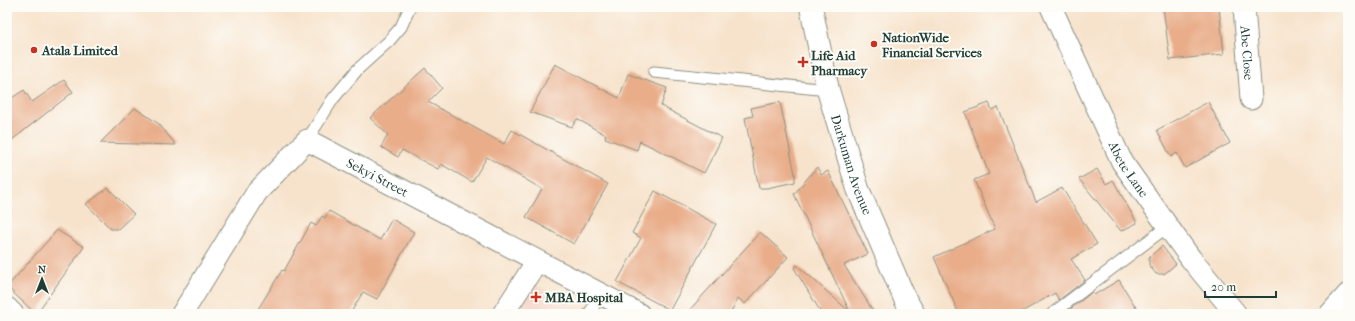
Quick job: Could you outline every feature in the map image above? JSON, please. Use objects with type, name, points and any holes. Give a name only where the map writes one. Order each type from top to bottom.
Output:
[{"type":"street","name":"Darkuman Avenue","points":[[811,7],[828,90],[858,189],[905,299],[914,314]]},
{"type":"street","name":"Abete Lane","points":[[1051,7],[1122,162],[1191,259],[1236,314]]},
{"type":"street","name":"Abe Close","points":[[1244,7],[1251,99]]},
{"type":"street","name":"Sekyi Street","points":[[307,140],[639,314]]},
{"type":"street","points":[[182,314],[257,192],[307,140]]},
{"type":"street","points":[[502,314],[537,261]]},
{"type":"street","points":[[1330,314],[1348,294]]},
{"type":"street","points":[[7,308],[13,314]]},
{"type":"lane","points":[[307,140],[333,99],[358,69],[402,27],[410,7]]},
{"type":"lane","points":[[654,72],[828,90]]},
{"type":"lane","points":[[1052,314],[1168,226]]},
{"type":"lane","points":[[589,314],[601,294]]},
{"type":"shaded area","name":"MBA Hospital","points":[[526,279],[587,314],[506,314]]},
{"type":"building","points":[[1163,7],[1219,7],[1224,54],[1170,60]]},
{"type":"building","points":[[555,64],[619,98],[628,74],[667,88],[661,106],[722,138],[704,173],[640,141],[637,150],[605,138],[606,135],[577,119],[572,127],[530,112]]},
{"type":"building","points":[[425,68],[442,88],[428,102],[504,144],[512,130],[608,184],[574,244],[526,217],[542,189],[487,157],[472,182],[441,164],[438,169],[402,150],[398,157],[381,147],[388,135],[370,118]]},
{"type":"building","points":[[64,80],[73,92],[7,144],[7,101],[24,90],[32,102]]},
{"type":"building","points":[[780,102],[795,174],[795,182],[767,188],[759,188],[745,118],[753,116],[751,108]]},
{"type":"building","points":[[1208,102],[1230,143],[1185,168],[1177,153],[1171,157],[1157,130]]},
{"type":"building","points":[[989,103],[992,110],[998,107],[1036,202],[1062,188],[1097,244],[1071,259],[1085,280],[1059,300],[1055,293],[1018,314],[959,314],[934,257],[995,229],[974,180],[989,174],[965,112]]},
{"type":"building","points":[[135,108],[159,124],[176,145],[100,143]]},
{"type":"building","points":[[817,167],[821,175],[828,171],[868,254],[844,265],[875,314],[822,314],[794,268],[797,265],[850,312],[794,194]]},
{"type":"building","points":[[1097,169],[1106,184],[1113,180],[1137,223],[1121,231],[1079,179]]},
{"type":"building","points":[[108,188],[134,214],[118,229],[111,229],[86,204]]},
{"type":"building","points":[[655,191],[716,224],[670,310],[617,282],[641,238],[632,233]]},
{"type":"building","points":[[329,211],[380,240],[392,219],[414,232],[377,299],[363,292],[350,314],[255,314],[282,270],[284,271],[311,223],[316,226],[322,216],[325,218]]},
{"type":"building","points":[[57,230],[84,247],[36,314],[7,287]]},
{"type":"building","points":[[760,232],[788,257],[745,304],[738,298],[730,314],[686,314]]},
{"type":"building","points":[[1162,246],[1176,264],[1164,274],[1156,274],[1149,265],[1149,257]]},
{"type":"building","points":[[1119,280],[1140,314],[1064,314],[1092,292],[1094,295]]},
{"type":"place","name":"NationWide Financial Services","points":[[874,44]]},
{"type":"place","name":"Atala Limited","points":[[34,50]]},
{"type":"place","name":"Life Aid Pharmacy","points":[[803,62]]},
{"type":"place","name":"MBA Hospital","points":[[536,297]]}]
